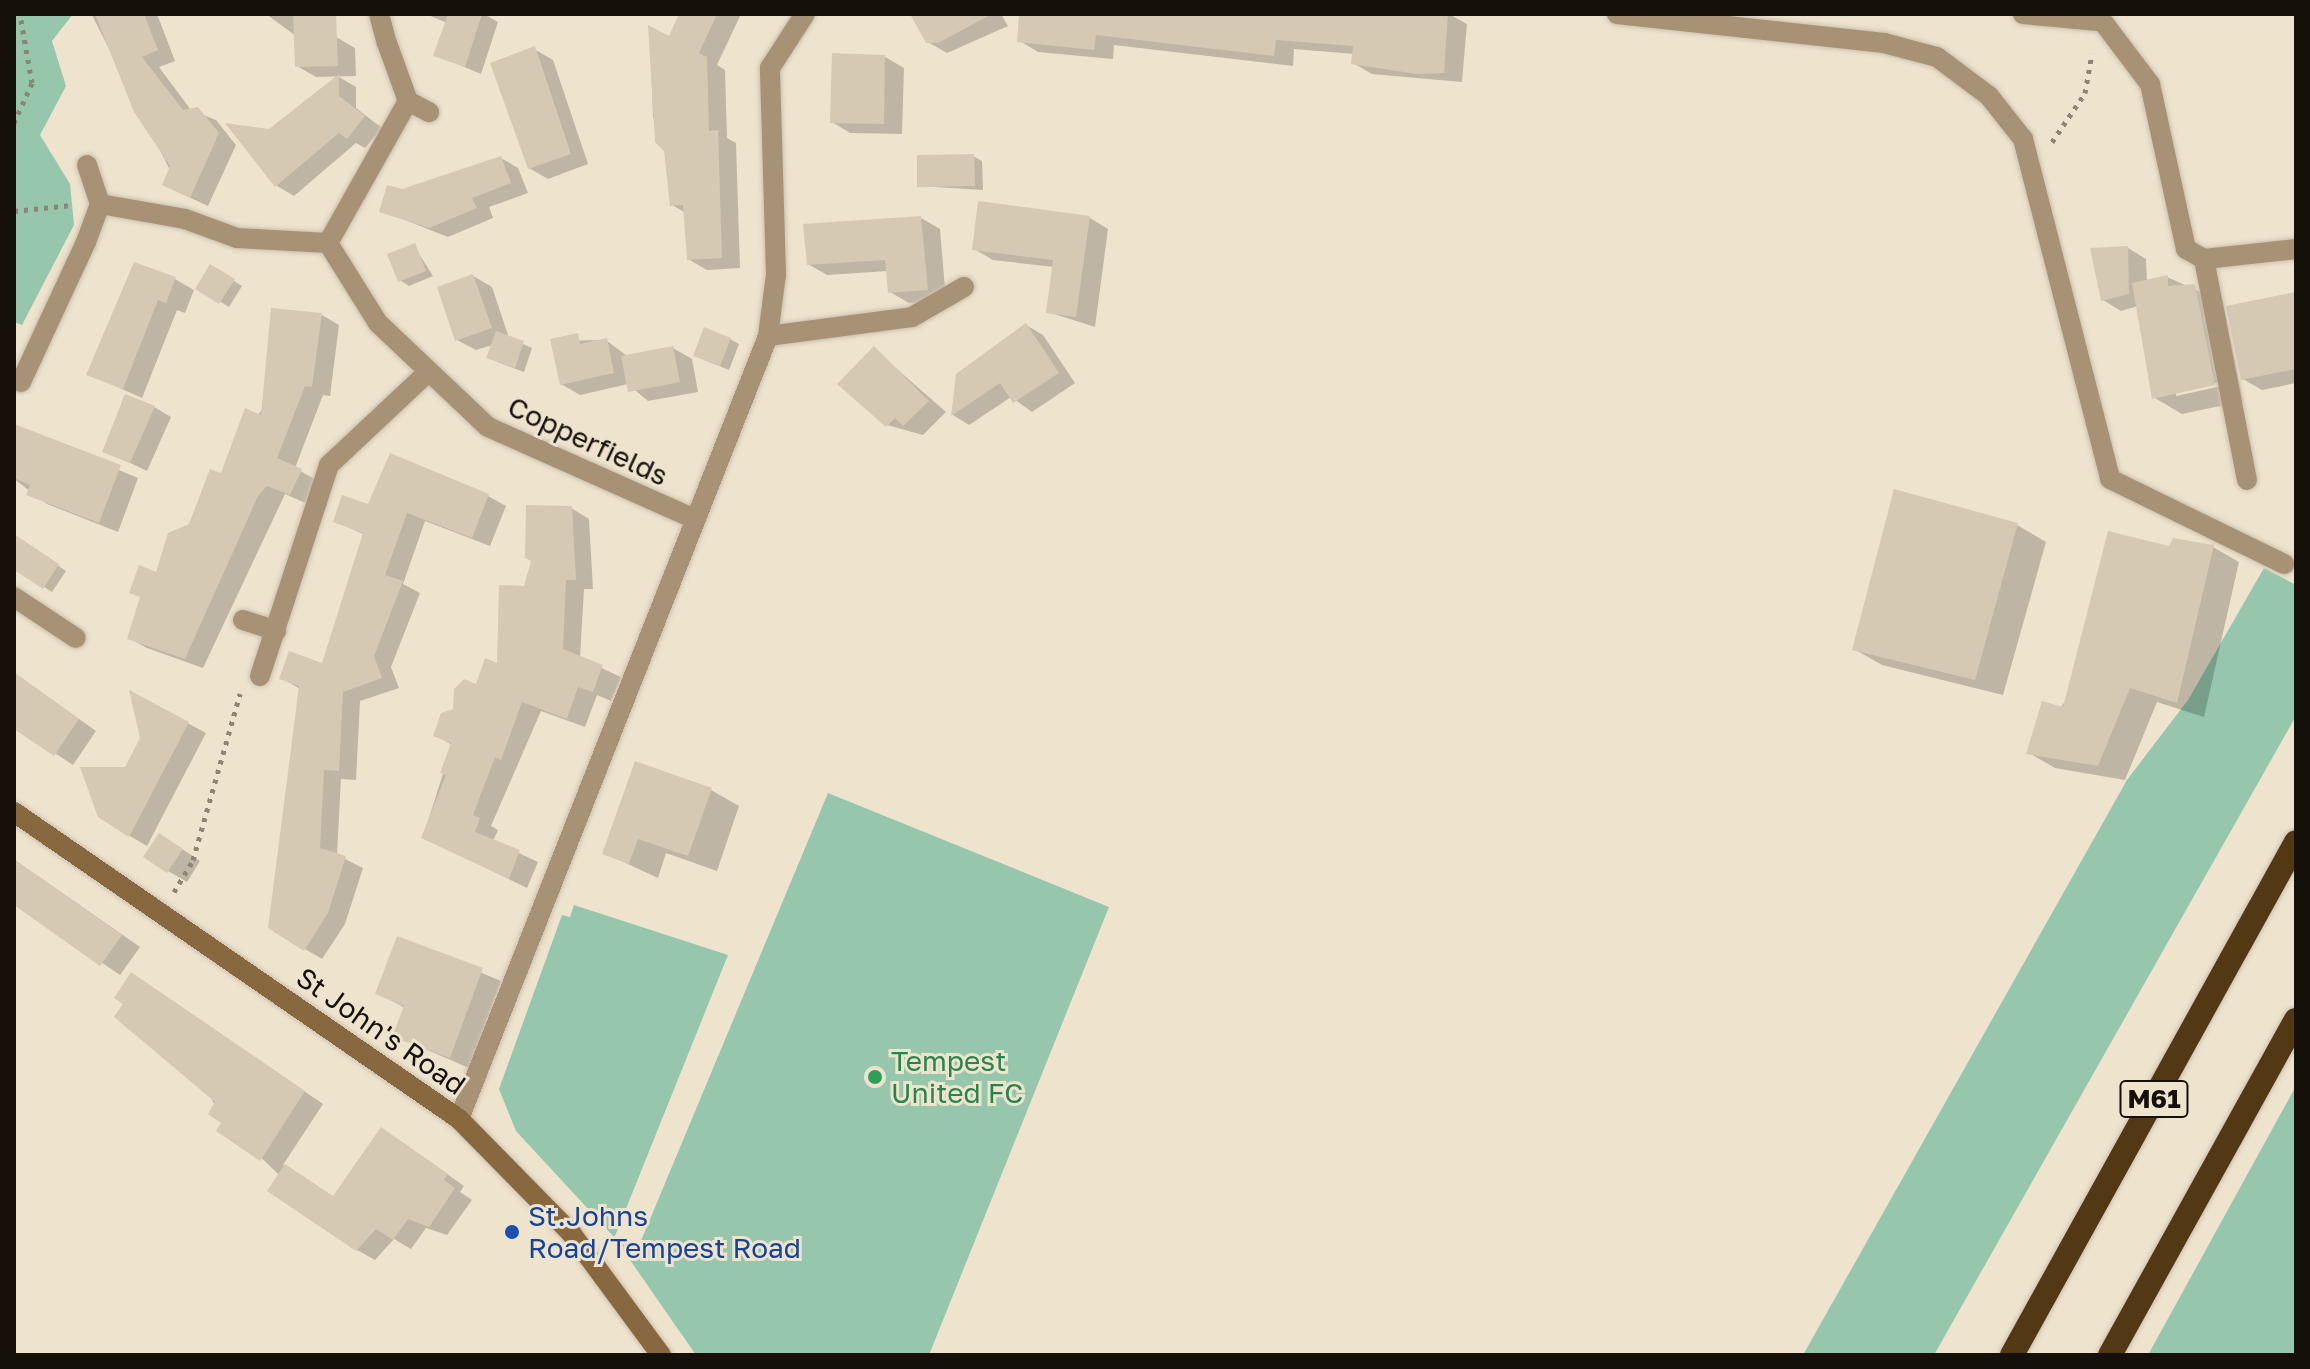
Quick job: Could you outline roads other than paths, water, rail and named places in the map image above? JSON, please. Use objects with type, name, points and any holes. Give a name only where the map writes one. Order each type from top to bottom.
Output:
[{"type":"highway","name":"M61","points":[[2012,1355],[2296,842]]},
{"type":"highway","points":[[2110,1355],[2296,1020]]},
{"type":"street","points":[[379,14],[408,101],[429,112]]},
{"type":"street","points":[[459,1119],[768,336],[776,274],[770,68],[805,14]]},
{"type":"street","points":[[1617,14],[1884,43],[1937,57],[1989,96],[2023,139],[2110,479],[2284,564]]},
{"type":"street","points":[[2023,14],[2098,18],[2150,84],[2186,249],[2204,259],[2296,249]]},
{"type":"street","points":[[100,204],[185,219],[237,238],[328,243],[408,101]]},
{"type":"street","points":[[21,382],[86,242],[100,204],[87,165]]},
{"type":"street","name":"Copperfields","points":[[328,243],[378,323],[427,373],[520,446],[695,519]]},
{"type":"street","points":[[2204,259],[2247,480]]},
{"type":"street","points":[[768,336],[912,317],[964,287]]},
{"type":"street","points":[[260,676],[276,631],[313,495],[329,465],[427,373]]},
{"type":"street","points":[[14,597],[76,638]]},
{"type":"street","points":[[243,620],[276,631]]},
{"type":"street","name":"St John's Road","points":[[14,812],[459,1119],[571,1233],[661,1355]]},
{"type":"place","name":"Tempest United FC","points":[[875,1077]]},
{"type":"place","name":"St.Johns Road/Tempest Road","points":[[512,1232]]}]
